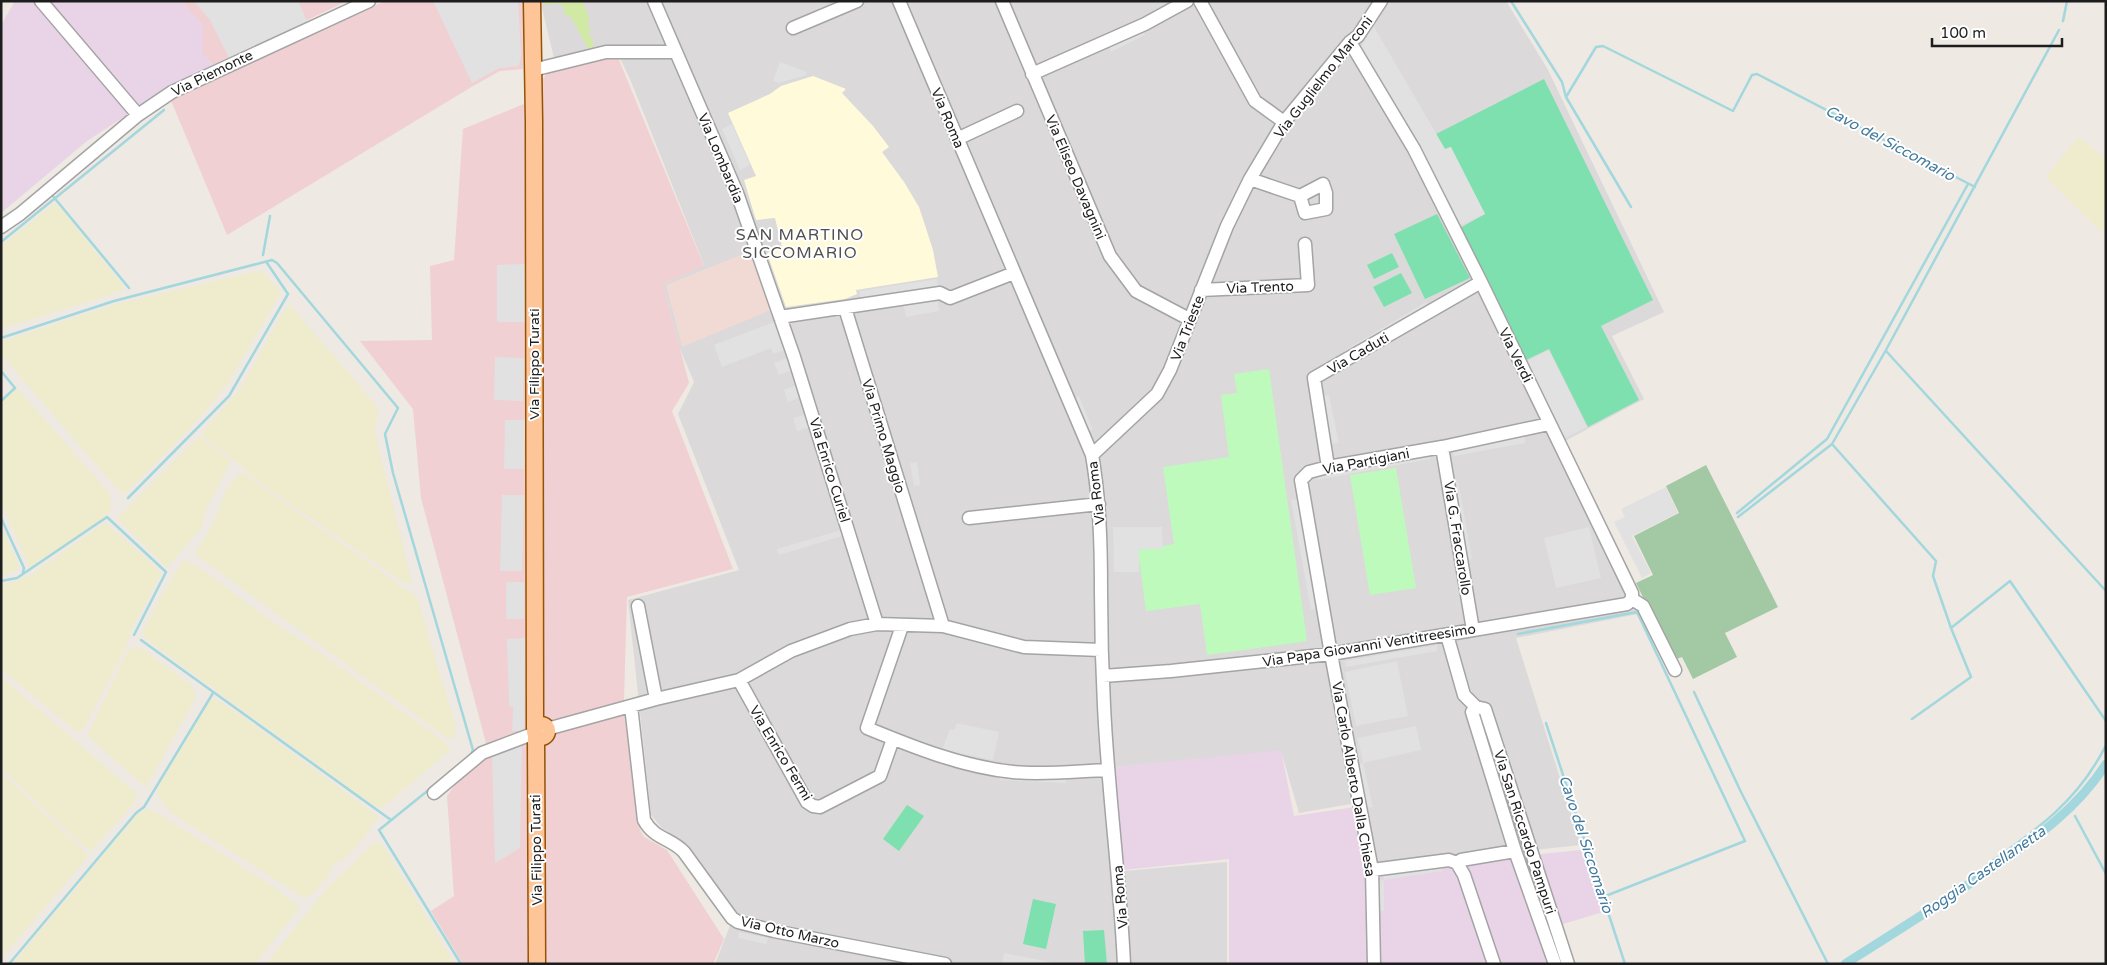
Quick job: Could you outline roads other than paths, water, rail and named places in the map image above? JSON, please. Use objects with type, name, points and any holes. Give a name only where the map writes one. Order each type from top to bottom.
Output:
[{"type":"main road","name":"Via Filippo Turati","points":[[532,1],[540,732],[546,964]]},
{"type":"main road","name":"Via Filippo Turati","points":[[537,964],[540,732],[542,68],[539,1]]},
{"type":"street","points":[[41,1],[138,115]]},
{"type":"street","name":"Via Piemonte","points":[[1,226],[20,214],[138,115],[172,92],[368,1]]},
{"type":"street","name":"Via Lombardia","points":[[654,1],[737,194],[780,317]]},
{"type":"street","points":[[793,28],[857,1]]},
{"type":"street","name":"Via Roma","points":[[899,1],[1092,455],[1099,504],[1102,650],[1108,770],[1124,964]]},
{"type":"street","name":"Via Eliseo Davagnini","points":[[1002,1],[1110,256],[1136,291],[1190,319]]},
{"type":"street","points":[[1032,74],[1145,24],[1187,1]]},
{"type":"street","points":[[1200,1],[1255,101],[1284,122]]},
{"type":"street","name":"Via Guglielmo Marconi","points":[[1250,178],[1284,122],[1350,42],[1358,36],[1382,1]]},
{"type":"street","name":"Via Verdi","points":[[1350,42],[1414,149],[1481,282],[1632,593],[1632,599],[1643,606],[1674,670]]},
{"type":"street","points":[[542,68],[606,52],[676,52]]},
{"type":"street","points":[[958,139],[1017,112]]},
{"type":"street","points":[[1250,178],[1300,196]]},
{"type":"street","name":"Via Trieste","points":[[1092,455],[1157,394],[1170,370],[1227,226],[1250,178]]},
{"type":"street","name":"Via Trento","points":[[1201,290],[1308,285],[1305,244]]},
{"type":"street","points":[[780,317],[940,293],[950,298],[1014,274]]},
{"type":"street","name":"Via Caduti","points":[[1328,467],[1314,378],[1481,282]]},
{"type":"street","name":"Via Primo Maggio","points":[[845,308],[943,626]]},
{"type":"street","name":"Via Enrico Curiel","points":[[780,317],[818,430],[877,624]]},
{"type":"street","name":"Via Partigiani","points":[[1331,654],[1301,480],[1309,472],[1328,467],[1442,447],[1549,424]]},
{"type":"street","name":"Via G. Fraccarollo","points":[[1442,447],[1473,630]]},
{"type":"street","points":[[969,518],[1099,504]]},
{"type":"street","name":"Via Papa Giovanni Ventitreesimo","points":[[1103,676],[1171,672],[1331,654],[1447,636],[1627,604],[1632,599]]},
{"type":"street","points":[[638,606],[656,699]]},
{"type":"street","points":[[434,793],[482,753],[540,732],[631,706],[738,680],[791,651],[850,629],[877,624],[943,626],[1024,647],[1102,650]]},
{"type":"street","points":[[902,626],[867,728],[969,764],[1013,772],[1108,770]]},
{"type":"street","name":"Via San Riccardo Pampuri","points":[[1447,636],[1464,695],[1476,707],[1485,709],[1568,964]]},
{"type":"street","name":"Via Carlo Alberto Dalla Chiesa","points":[[1331,654],[1372,870],[1374,964]]},
{"type":"street","name":"Via Enrico Fermi","points":[[738,680],[807,802],[813,806],[820,806],[880,776],[894,739]]},
{"type":"street","name":"Via Otto Marzo","points":[[631,706],[644,820],[655,834],[679,846],[732,918],[738,922],[774,931],[945,964]]},
{"type":"street","name":"Via San Riccardo Pampuri","points":[[1476,707],[1472,712],[1514,848],[1554,964]]},
{"type":"street","points":[[1514,848],[1528,838]]},
{"type":"street","name":"Via San Riccardo Pampuri","points":[[1372,870],[1448,860],[1457,863],[1461,860],[1514,848]]},
{"type":"street","points":[[1521,864],[1534,859]]},
{"type":"street","points":[[1457,863],[1464,875],[1494,964]]},
{"type":"waterway","name":"Cavo del Siccomario","points":[[1511,1],[1562,82],[1566,97],[1631,207]]},
{"type":"waterway","name":"Cavo del Siccomario","points":[[2063,21],[2067,1]]},
{"type":"waterway","name":"Cavo del Siccomario","points":[[1738,517],[1832,444],[1886,350],[2059,30]]},
{"type":"waterway","name":"Cavo del Siccomario","points":[[1566,97],[1596,47],[1603,46],[1733,111],[1752,75],[1757,74],[1975,187]]},
{"type":"waterway","points":[[1,242],[164,110]]},
{"type":"waterway","name":"Cavo del Siccomario","points":[[1737,513],[1827,439],[1968,184]]},
{"type":"waterway","points":[[52,195],[129,288]]},
{"type":"waterway","points":[[263,255],[270,216]]},
{"type":"waterway","points":[[1,338],[114,301],[272,260],[277,263],[398,408],[385,434],[393,473],[473,750],[470,756]]},
{"type":"waterway","points":[[128,498],[229,396],[288,294],[267,263]]},
{"type":"waterway","name":"Cavo del Siccomario","points":[[1886,351],[2106,591]]},
{"type":"waterway","points":[[1,371],[15,388],[1,401]]},
{"type":"waterway","name":"Cavo del Siccomario","points":[[1832,444],[1936,561],[1933,576],[1951,628],[2010,581],[2106,721]]},
{"type":"waterway","points":[[1,581],[17,578],[107,517],[166,572],[134,635]]},
{"type":"waterway","points":[[1,518],[24,568],[23,573]]},
{"type":"waterway","points":[[1518,634],[1637,612],[1745,841],[1603,897]]},
{"type":"waterway","name":"Cavo del Siccomario","points":[[1912,719],[1971,677],[1951,628]]},
{"type":"waterway","points":[[141,640],[391,820]]},
{"type":"waterway","points":[[1694,692],[1741,792],[1828,964]]},
{"type":"waterway","points":[[9,964],[136,813],[144,807],[213,693]]},
{"type":"waterway","name":"Cavo del Siccomario","points":[[1546,723],[1625,964]]},
{"type":"waterway","name":"Cavo del Siccomario","points":[[1988,864],[2040,826],[2070,798],[2095,765],[2106,745]]},
{"type":"waterway","name":"Roggia Castellanetta","points":[[1845,964],[1958,892],[2041,833],[2070,808],[2095,780],[2106,764]]},
{"type":"waterway","name":"Cavo del Siccomario","points":[[431,788],[379,830],[461,964]]},
{"type":"waterway","name":"Cavo del Siccomario","points":[[2075,816],[2106,874]]},
{"type":"district","name":"SAN MARTINO SICCOMARIO","points":[[800,243]]}]
